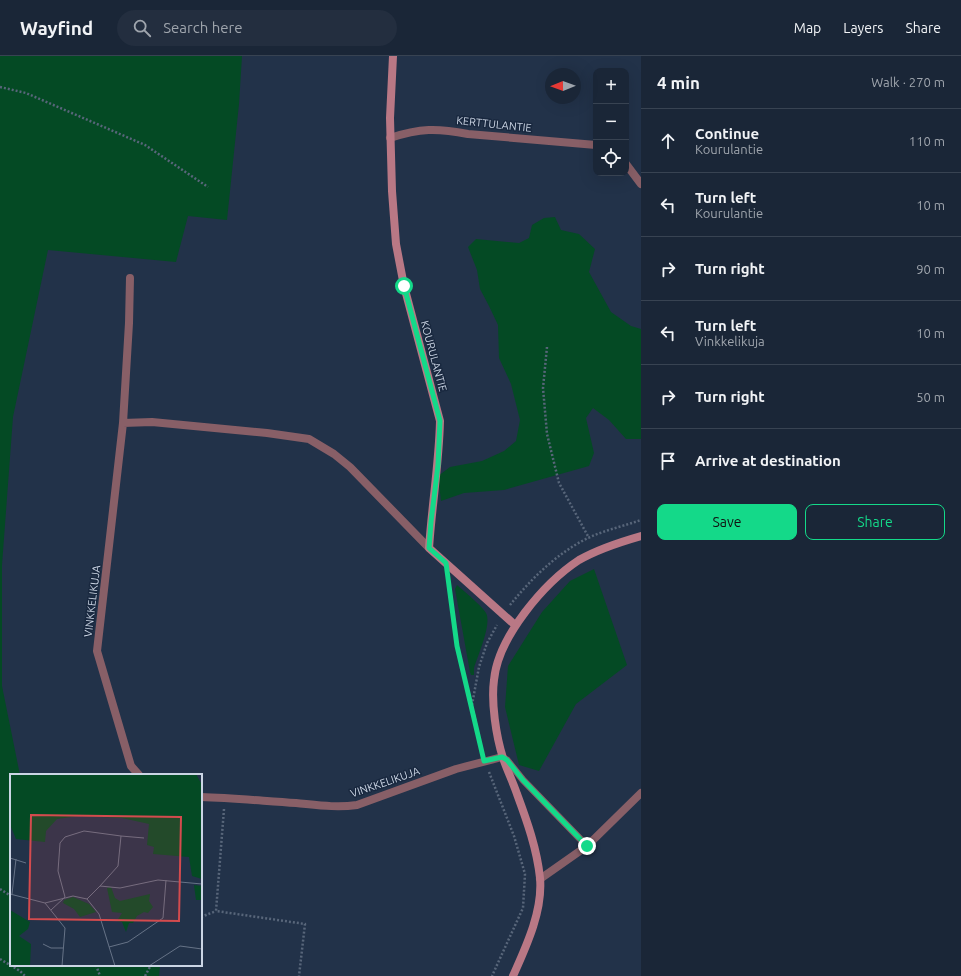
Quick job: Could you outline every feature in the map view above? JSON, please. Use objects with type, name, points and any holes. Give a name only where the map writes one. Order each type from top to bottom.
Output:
[{"type":"street","name":"KOURULANTIE","points":[[393,56],[390,138],[396,244],[404,286],[440,421],[439,450],[429,548]]},
{"type":"street","name":"KERTTULANTIE","points":[[390,138],[409,131],[448,130],[468,134],[593,145]]},
{"type":"street","points":[[629,168],[641,184]]},
{"type":"street","name":"VINKKELIKUJA","points":[[130,278],[123,423],[97,651],[132,766],[138,774]]},
{"type":"street","points":[[123,423],[152,422],[267,433],[309,439],[334,454],[350,467],[429,548],[515,625]]},
{"type":"street","points":[[513,976],[529,940],[538,906],[540,879],[534,841],[502,757],[493,711],[494,679],[500,656],[515,625],[536,598],[555,579],[580,560],[607,547],[641,536]]},
{"type":"street","name":"VINKKELIKUJA","points":[[202,797],[321,807],[357,805],[456,769],[502,757]]},
{"type":"street","points":[[540,879],[587,846],[641,792]]},
{"type":"lane","points":[[502,757],[507,760],[523,780],[587,846]]},
{"type":"path","points":[[0,87],[26,93],[145,145],[208,187]]},
{"type":"path","points":[[547,347],[543,388],[547,434],[559,484],[589,538]]},
{"type":"path","points":[[472,705],[479,667],[487,642],[503,615],[523,588],[544,568],[563,553],[589,538],[641,520]]},
{"type":"path","points":[[446,563],[457,646],[484,761],[514,836],[525,874],[523,908],[492,976]]},
{"type":"path","points":[[216,911],[224,798]]},
{"type":"path","points":[[0,889],[10,895]]},
{"type":"path","points":[[202,917],[216,911],[306,924],[299,976]]},
{"type":"path","points":[[0,959],[10,965]]},
{"type":"path","points":[[12,966],[25,976]]},
{"type":"path","points":[[96,966],[100,976]]},
{"type":"path","points":[[145,976],[150,966]]},
{"type":"green space","points":[[0,56],[242,56],[239,104],[227,220],[188,216],[176,262],[48,250],[13,417],[2,565],[2,686],[20,774],[10,774],[10,966],[160,966],[159,976],[0,976]]},
{"type":"green space","points":[[555,217],[561,230],[579,234],[595,249],[589,272],[611,312],[631,326],[641,329],[641,439],[626,439],[609,420],[593,408],[586,418],[594,453],[589,466],[504,490],[464,493],[441,501],[438,476],[450,467],[482,461],[504,451],[516,441],[520,420],[511,384],[499,358],[498,325],[480,289],[477,270],[468,247],[476,239],[519,243],[529,238],[532,225],[544,218]]},
{"type":"green space","points":[[594,569],[627,665],[576,704],[539,771],[519,765],[505,707],[508,666],[542,612],[570,581]]},
{"type":"green space","points":[[457,585],[481,607],[486,613],[487,618],[486,632],[474,668],[474,675],[471,675],[470,672],[455,589]]},
{"type":"route","points":[[404,286],[440,421],[440,442],[429,548],[446,563],[457,646],[484,761],[502,757],[507,760],[523,780],[587,846]]}]
